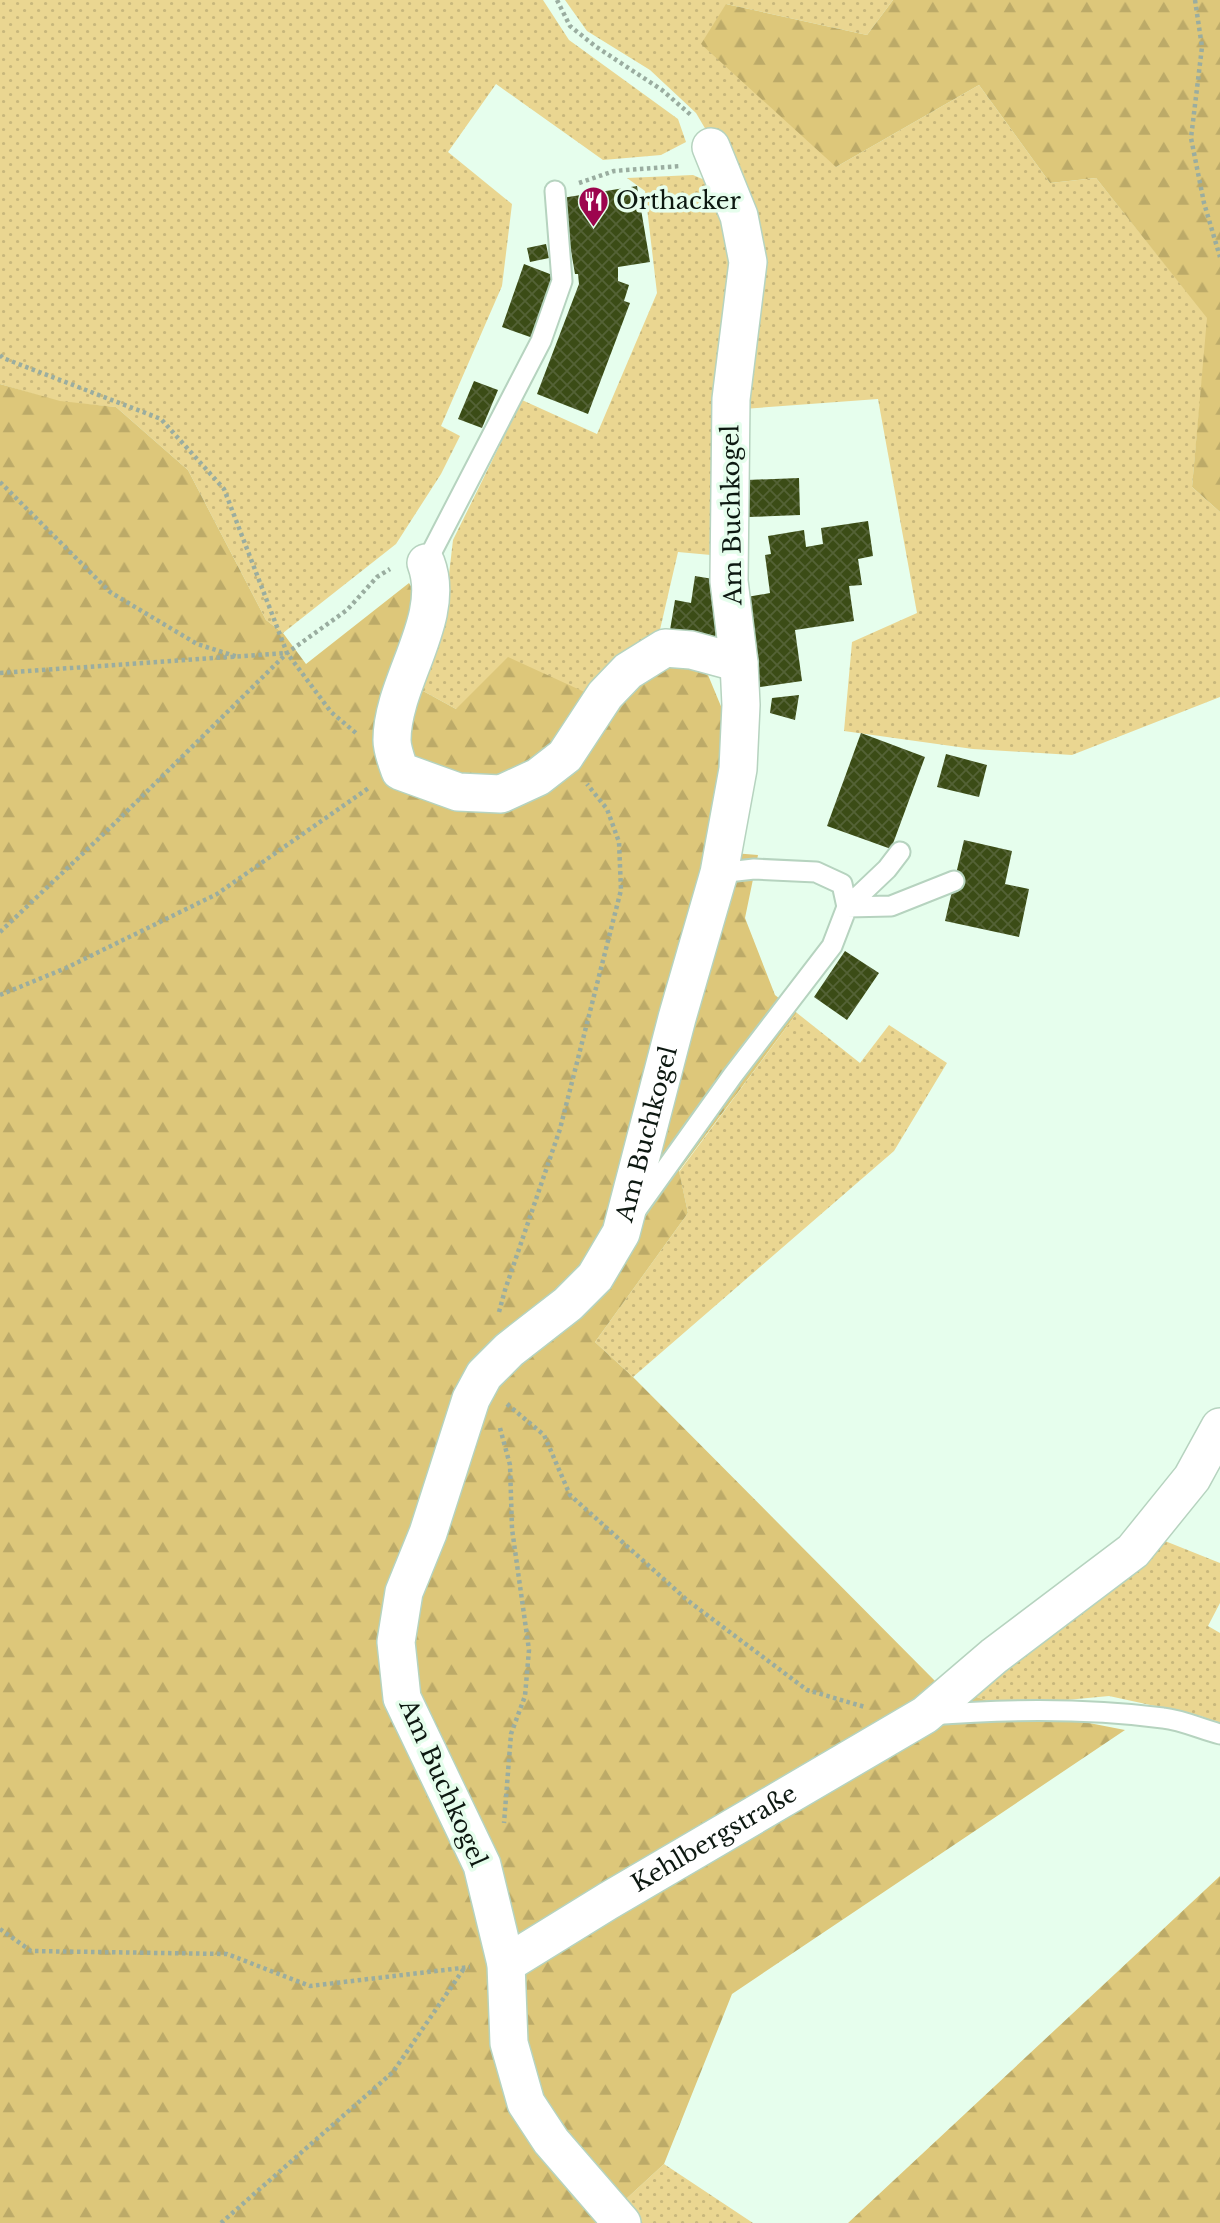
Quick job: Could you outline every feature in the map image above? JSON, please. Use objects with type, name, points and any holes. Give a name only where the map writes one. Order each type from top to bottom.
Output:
[{"type":"street","name":"Am Buchkogel","points":[[622,2223],[551,2141],[526,2103],[509,2043],[506,1964],[482,1865],[402,1698],[396,1642],[404,1592],[428,1533],[467,1410],[509,1350],[568,1304],[594,1277],[621,1233],[677,1018],[719,873],[738,769],[741,705],[739,663],[729,581],[731,399],[748,262],[739,216],[714,155]]},
{"type":"street","points":[[426,563],[431,577],[428,616],[396,704],[391,743],[400,771],[458,792],[501,794],[538,777],[565,755],[605,695],[628,671],[665,648],[691,650],[739,663]]},
{"type":"street","name":"Kehlbergstraße","points":[[506,1964],[925,1715],[994,1656],[1133,1551],[1192,1478],[1220,1427]]},
{"type":"lane","points":[[426,563],[545,329],[562,281],[555,191]]},
{"type":"lane","points":[[621,1233],[733,1075],[832,947],[847,907],[887,869],[900,852]]},
{"type":"lane","points":[[719,873],[754,869],[816,872],[842,884],[847,907]]},
{"type":"lane","points":[[847,907],[891,905],[954,881]]},
{"type":"lane","name":"Kehlbergstraße","points":[[925,1715],[981,1711],[1079,1711],[1165,1718],[1220,1734]]},
{"type":"path","points":[[555,191],[614,171],[714,155],[692,116],[662,90],[595,46],[570,26],[557,0]]},
{"type":"path","points":[[1195,0],[1202,47],[1191,138],[1204,203],[1220,257]]},
{"type":"path","points":[[0,995],[66,968],[217,894],[359,793],[400,771],[331,712],[287,653],[224,489],[161,419],[1,357]]},
{"type":"path","points":[[0,482],[110,592],[197,644],[239,657]]},
{"type":"path","points":[[0,932],[287,653],[346,610],[377,577],[410,557],[426,563]]},
{"type":"path","points":[[0,673],[287,653]]},
{"type":"path","points":[[499,1314],[560,1129],[621,890],[619,842],[607,809],[565,755]]},
{"type":"path","points":[[486,1382],[544,1435],[570,1495],[687,1600],[807,1690],[868,1708]]},
{"type":"path","points":[[486,1382],[510,1465],[512,1529],[529,1650],[524,1696],[511,1734],[504,1833]]},
{"type":"path","points":[[0,1929],[31,1951],[227,1954],[310,1986],[506,1964]]},
{"type":"path","points":[[221,2223],[393,2072],[465,1967]]},
{"type":"shaded area","points":[[0,0],[543,0],[569,40],[678,119],[686,142],[661,155],[603,160],[496,84],[448,152],[512,204],[502,286],[441,426],[460,436],[441,474],[396,544],[283,633],[266,620],[188,470],[116,407],[60,402],[0,384]]},
{"type":"shaded area","points":[[565,0],[893,0],[867,35],[726,4],[836,167],[979,85],[1050,183],[1096,178],[1208,318],[1192,487],[1220,512],[1220,697],[1072,755],[973,749],[844,731],[852,642],[917,613],[878,399],[743,409],[743,193],[696,113],[650,70],[587,31]]},
{"type":"shaded area","points":[[693,175],[707,181],[725,207],[733,263],[716,411],[711,555],[678,552],[659,634],[590,695],[456,709],[414,686],[446,600],[453,540],[522,400],[597,434],[657,293],[645,191],[627,178]]},
{"type":"shaded area","points":[[797,1013],[860,1063],[889,1025],[947,1063],[894,1151],[633,1377],[595,1342],[688,1213],[679,1172]]},
{"type":"shaded area","points":[[1155,1537],[1220,1563],[1220,1603],[1208,1626],[1220,1633],[1220,1724],[1201,1716],[1109,1696],[1002,1706],[971,1695]]},
{"type":"shaded area","points":[[664,2164],[753,2223],[600,2223]]},
{"type":"green space","points":[[893,0],[1220,0],[1220,512],[1192,487],[1207,318],[1096,178],[1050,183],[979,85],[836,167],[701,44],[726,4],[867,35]]},
{"type":"green space","points":[[0,384],[60,401],[116,407],[188,470],[266,620],[283,633],[306,664],[409,583],[421,603],[414,686],[456,709],[508,657],[591,695],[672,661],[708,675],[725,716],[733,853],[758,855],[745,918],[775,995],[797,1013],[679,1171],[688,1213],[595,1342],[943,1689],[1002,1706],[1125,1730],[732,1994],[664,2164],[600,2223],[0,2223]]},
{"type":"green space","points":[[1220,1876],[1220,2223],[848,2223]]},
{"type":"building","points":[[637,186],[650,262],[618,267],[618,281],[629,285],[624,301],[630,303],[588,414],[537,394],[579,284],[562,198]]},
{"type":"building","points":[[546,244],[549,258],[530,262],[527,248]]},
{"type":"building","points":[[524,264],[555,276],[533,338],[502,327]]},
{"type":"building","points":[[474,381],[498,390],[482,428],[458,419]]},
{"type":"building","points":[[799,478],[800,515],[748,517],[747,480]]},
{"type":"building","points":[[868,521],[873,556],[858,559],[862,585],[849,586],[854,621],[795,630],[802,681],[760,687],[747,597],[770,593],[765,555],[771,554],[768,536],[804,530],[806,547],[823,544],[821,528]]},
{"type":"building","points":[[695,576],[725,581],[714,644],[669,636],[675,600],[691,603]]},
{"type":"building","points":[[799,695],[795,720],[770,713],[772,698]]},
{"type":"building","points":[[861,733],[925,757],[891,849],[827,826]]},
{"type":"building","points":[[946,754],[987,765],[979,797],[937,787]]},
{"type":"building","points":[[964,840],[1012,851],[1005,884],[1029,889],[1019,937],[945,921]]},
{"type":"building","points":[[845,951],[879,973],[847,1020],[814,997]]},
{"type":"place","name":"Orthacker","points":[[593,228]]}]
